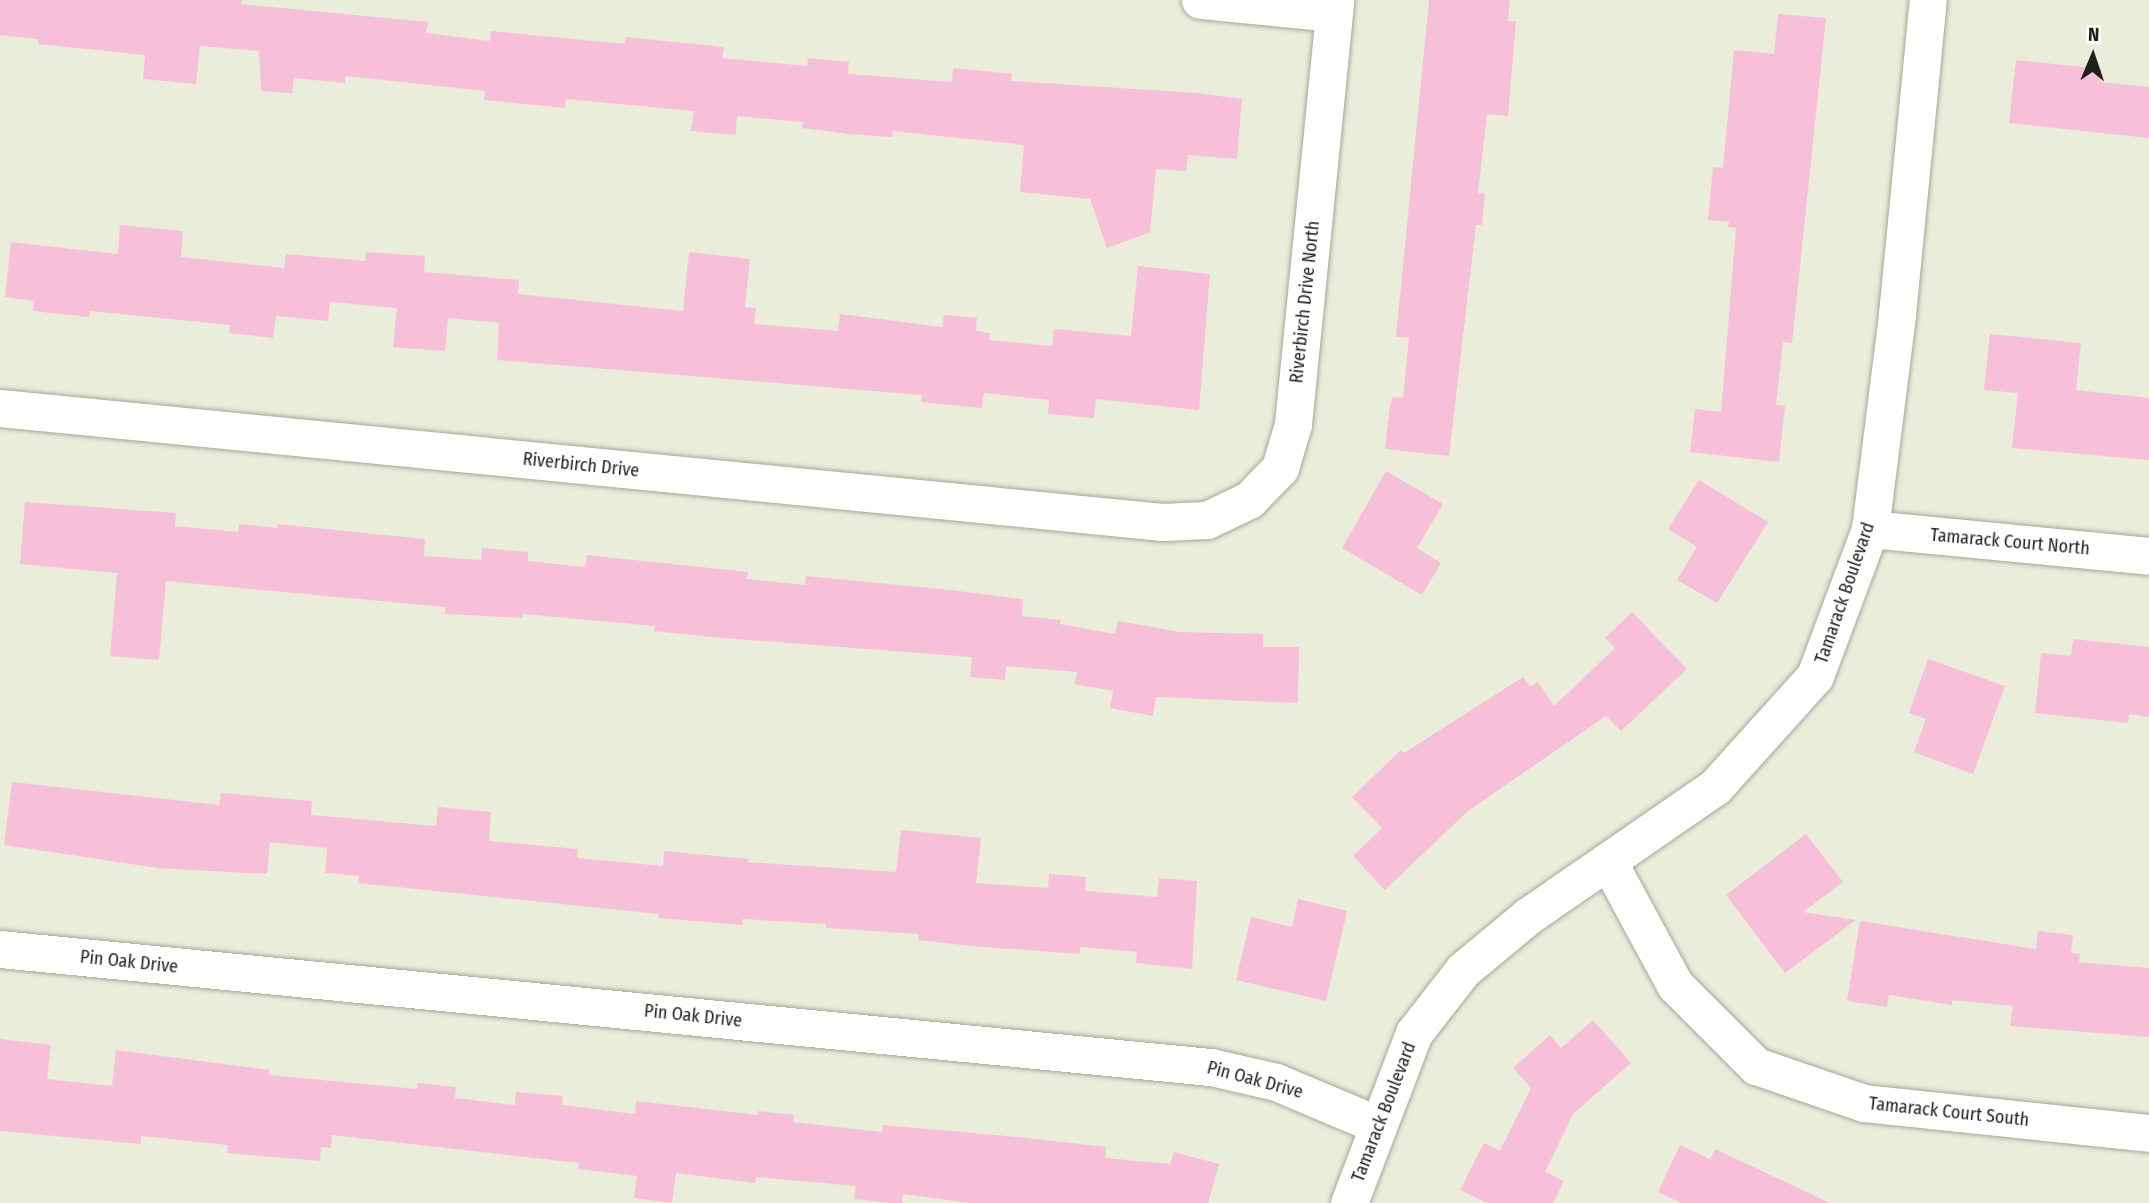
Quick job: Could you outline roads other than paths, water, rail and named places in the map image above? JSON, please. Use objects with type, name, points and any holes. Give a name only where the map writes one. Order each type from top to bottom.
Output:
[{"type":"street","points":[[1200,0],[1334,6]]},
{"type":"street","name":"Tamarack Boulevard","points":[[1349,1203],[1376,1124],[1414,1033],[1463,970],[1528,916],[1609,863],[1715,787],[1768,733],[1815,676],[1870,529],[1898,314],[1928,0]]},
{"type":"street","name":"Riverbirch Drive North","points":[[1163,522],[1207,520],[1249,500],[1280,468],[1293,425],[1334,6]]},
{"type":"street","name":"Riverbirch Drive","points":[[0,408],[1163,522]]},
{"type":"street","name":"Tamarack Court North","points":[[1870,529],[2149,555]]},
{"type":"street","name":"Tamarack Court South","points":[[1609,863],[1675,985],[1756,1066],[1864,1103],[2149,1133]]},
{"type":"street","name":"Pin Oak Drive","points":[[0,949],[1211,1067],[1276,1082],[1376,1124]]}]
